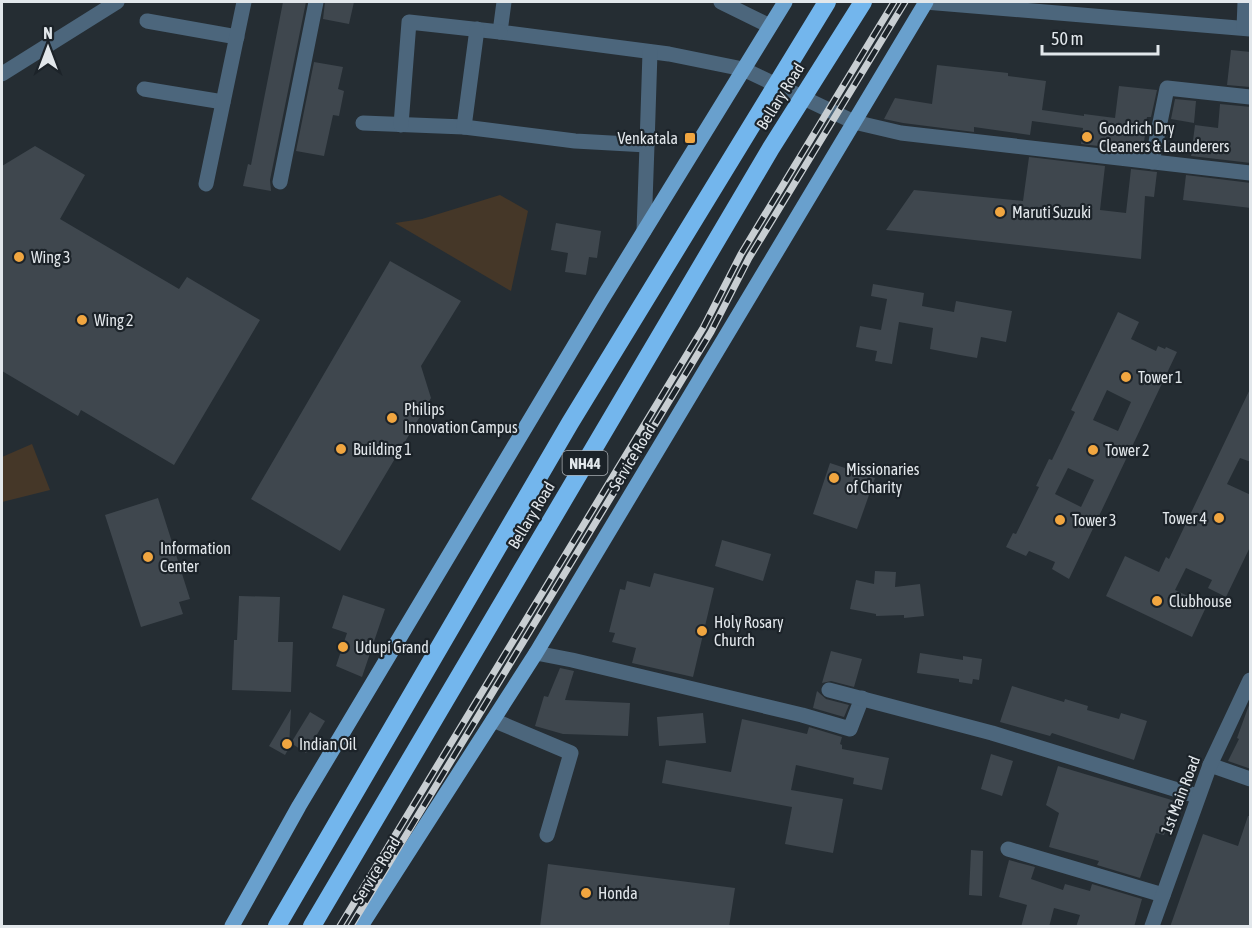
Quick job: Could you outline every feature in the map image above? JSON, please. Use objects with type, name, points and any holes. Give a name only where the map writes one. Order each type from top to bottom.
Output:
[{"type":"highway","name":"Bellary Road","points":[[277,927],[570,423],[827,2]]},
{"type":"highway","name":"Bellary Road","points":[[312,927],[771,148],[863,2]]},
{"type":"main road","points":[[232,927],[299,806],[644,231],[785,2]]},
{"type":"main road","name":"Service Road","points":[[361,927],[536,653],[925,2]]},
{"type":"street","points":[[2,74],[117,2]]},
{"type":"street","points":[[206,184],[244,2]]},
{"type":"street","points":[[280,182],[316,2]]},
{"type":"street","points":[[500,32],[504,2]]},
{"type":"street","points":[[721,2],[770,26]]},
{"type":"street","points":[[925,2],[1247,28],[1245,2]]},
{"type":"street","points":[[147,21],[237,38]]},
{"type":"street","points":[[401,125],[409,22],[650,52],[743,69],[854,122],[901,133],[1251,173]]},
{"type":"street","points":[[464,127],[477,29]]},
{"type":"street","points":[[644,231],[650,52]]},
{"type":"street","points":[[1152,162],[1167,88],[1251,97]]},
{"type":"street","points":[[144,89],[223,102]]},
{"type":"street","points":[[363,123],[464,127],[575,141],[647,145]]},
{"type":"street","points":[[536,653],[802,715],[850,729],[861,698]]},
{"type":"street","name":"1st Main Road","points":[[1152,927],[1197,796],[1210,765],[1244,709],[1251,680]]},
{"type":"street","points":[[829,690],[992,733],[1197,796]]},
{"type":"street","points":[[493,720],[571,753],[547,835]]},
{"type":"street","points":[[1210,765],[1251,779]]},
{"type":"street","points":[[1008,849],[1163,895]]},
{"type":"shaded area","points":[[500,195],[528,211],[511,291],[395,223],[422,219]]},
{"type":"shaded area","points":[[32,444],[50,490],[2,502],[2,457]]},
{"type":"building","points":[[283,2],[306,2],[270,180],[271,191],[243,186],[248,164],[251,165]]},
{"type":"building","points":[[325,2],[354,2],[349,24],[323,19]]},
{"type":"building","points":[[1231,50],[1251,52],[1250,87],[1227,85]]},
{"type":"building","points":[[314,62],[343,67],[338,89],[344,91],[339,116],[333,115],[324,156],[296,151]]},
{"type":"building","points":[[937,65],[1008,73],[1008,76],[1046,81],[1042,110],[1084,116],[1084,114],[1115,118],[1119,86],[1157,90],[1151,117],[1147,117],[1143,151],[1081,144],[1083,128],[1032,121],[1030,135],[974,127],[974,132],[884,119],[895,98],[932,104]]},
{"type":"building","points":[[1175,99],[1196,101],[1194,123],[1171,119]]},
{"type":"building","points":[[1220,104],[1251,107],[1251,163],[1191,156],[1195,125],[1218,128]]},
{"type":"building","points":[[35,146],[85,175],[60,219],[179,289],[187,277],[260,320],[174,465],[81,410],[78,416],[2,371],[2,166]]},
{"type":"building","points":[[1029,157],[1105,166],[1100,210],[1126,213],[1131,169],[1157,172],[1154,197],[1145,196],[1141,259],[886,230],[914,190],[1023,201]]},
{"type":"building","points":[[1186,175],[1251,183],[1251,208],[1183,200]]},
{"type":"building","points":[[556,223],[601,231],[597,258],[589,257],[586,275],[565,272],[568,253],[551,250]]},
{"type":"building","name":"Building 1","points":[[390,261],[461,301],[421,366],[431,398],[340,551],[251,499]]},
{"type":"building","points":[[873,284],[924,293],[922,306],[954,312],[956,301],[1012,311],[1006,342],[981,337],[977,358],[960,355],[930,349],[933,328],[899,322],[892,364],[875,361],[877,351],[856,347],[860,326],[881,330],[887,299],[871,296]]},
{"type":"building","points":[[1118,312],[1139,322],[1131,339],[1156,351],[1158,346],[1177,352],[1069,579],[1052,569],[1055,562],[1029,551],[1026,556],[1006,547],[1013,533],[1016,534],[1039,487],[1036,486],[1049,459],[1052,460],[1075,412],[1071,410]],"holes":[[[1107,390],[1131,402],[1118,431],[1093,420]],[[1068,468],[1094,480],[1081,507],[1055,494]]]},
{"type":"building","points":[[1251,387],[1251,462],[1240,458],[1227,484],[1251,495],[1251,545],[1226,597],[1208,588],[1212,580],[1186,568],[1175,590],[1207,605],[1192,637],[1106,596],[1125,556],[1159,572],[1166,557],[1169,559]]},
{"type":"building","points":[[830,463],[875,478],[857,529],[813,514]]},
{"type":"building","name":"Information Center","points":[[158,498],[190,599],[179,602],[183,614],[141,627],[105,515]]},
{"type":"building","points":[[722,540],[771,554],[763,581],[715,566]]},
{"type":"building","points":[[875,571],[896,572],[895,587],[920,584],[924,616],[904,618],[904,615],[876,616],[876,614],[850,609],[856,580],[874,584]]},
{"type":"building","points":[[654,573],[714,588],[693,677],[632,663],[636,648],[612,642],[615,633],[609,632],[620,589],[625,590],[627,581],[650,587]]},
{"type":"building","points":[[343,595],[385,609],[362,677],[336,666],[347,633],[332,628]]},
{"type":"building","points":[[239,596],[280,597],[278,642],[293,642],[291,692],[232,690]]},
{"type":"building","points":[[831,651],[862,659],[854,687],[831,681],[822,683]]},
{"type":"building","points":[[920,653],[963,660],[963,656],[982,659],[979,680],[973,679],[972,684],[959,682],[959,679],[917,673]]},
{"type":"building","points":[[560,668],[574,671],[565,700],[630,703],[628,736],[563,734],[535,726],[544,696],[548,697]]},
{"type":"building","points":[[1012,686],[1064,702],[1065,699],[1088,706],[1087,710],[1119,719],[1121,713],[1147,721],[1134,760],[1052,733],[1050,736],[1000,722]]},
{"type":"building","points":[[817,691],[826,699],[849,705],[844,717],[813,708]]},
{"type":"building","points":[[1249,705],[1251,705],[1251,769],[1228,761],[1239,739],[1237,738]]},
{"type":"building","points":[[291,709],[289,748],[285,755],[269,746]]},
{"type":"building","points":[[310,712],[325,721],[306,753],[291,743]]},
{"type":"building","points":[[703,713],[706,743],[659,746],[657,717]]},
{"type":"building","points":[[742,719],[807,734],[809,727],[842,737],[840,744],[842,749],[889,758],[882,790],[853,784],[854,778],[796,765],[791,790],[843,799],[833,853],[785,844],[792,807],[662,783],[666,760],[731,772]]},
{"type":"building","points":[[991,754],[1013,761],[1002,796],[981,789]]},
{"type":"building","points":[[1058,766],[1175,801],[1164,835],[1156,833],[1140,878],[1097,865],[1099,861],[1049,847],[1059,813],[1046,805]]},
{"type":"building","points":[[1248,816],[1251,816],[1251,927],[1170,927],[1203,834],[1238,846]]},
{"type":"building","points":[[971,850],[983,851],[982,896],[969,895]]},
{"type":"building","points":[[1009,860],[1035,867],[1031,879],[1063,890],[1065,884],[1090,891],[1092,884],[1142,899],[1134,927],[1076,927],[1080,915],[1054,908],[1049,927],[1021,927],[1027,905],[999,897]]},
{"type":"building","points":[[548,864],[735,888],[729,927],[540,927]]},
{"type":"railway","points":[[340,926],[703,328],[741,254],[894,2]]},
{"type":"railway","points":[[351,926],[711,332],[749,258],[905,2]]},
{"type":"place","name":"Goodrich Dry Cleaners & Launderers","points":[[1087,137]]},
{"type":"place","name":"Venkatala","points":[[690,138]]},
{"type":"place","name":"Maruti Suzuki","points":[[1000,212]]},
{"type":"place","name":"Wing 3","points":[[19,257]]},
{"type":"place","name":"Wing 2","points":[[82,320]]},
{"type":"place","name":"Tower 1","points":[[1126,377]]},
{"type":"place","name":"Philips Innovation Campus","points":[[392,418]]},
{"type":"place","name":"Building 1","points":[[341,449]]},
{"type":"place","name":"Tower 2","points":[[1093,450]]},
{"type":"place","name":"Missionaries of Charity","points":[[834,478]]},
{"type":"place","name":"Tower 4","points":[[1219,518]]},
{"type":"place","name":"Tower 3","points":[[1060,520]]},
{"type":"place","name":"Information Center","points":[[148,557]]},
{"type":"place","name":"Clubhouse","points":[[1157,601]]},
{"type":"place","name":"Holy Rosary Church","points":[[702,631]]},
{"type":"place","name":"Udupi Grand","points":[[343,647]]},
{"type":"place","name":"Indian Oil","points":[[287,744]]},
{"type":"place","name":"Honda","points":[[586,893]]}]
